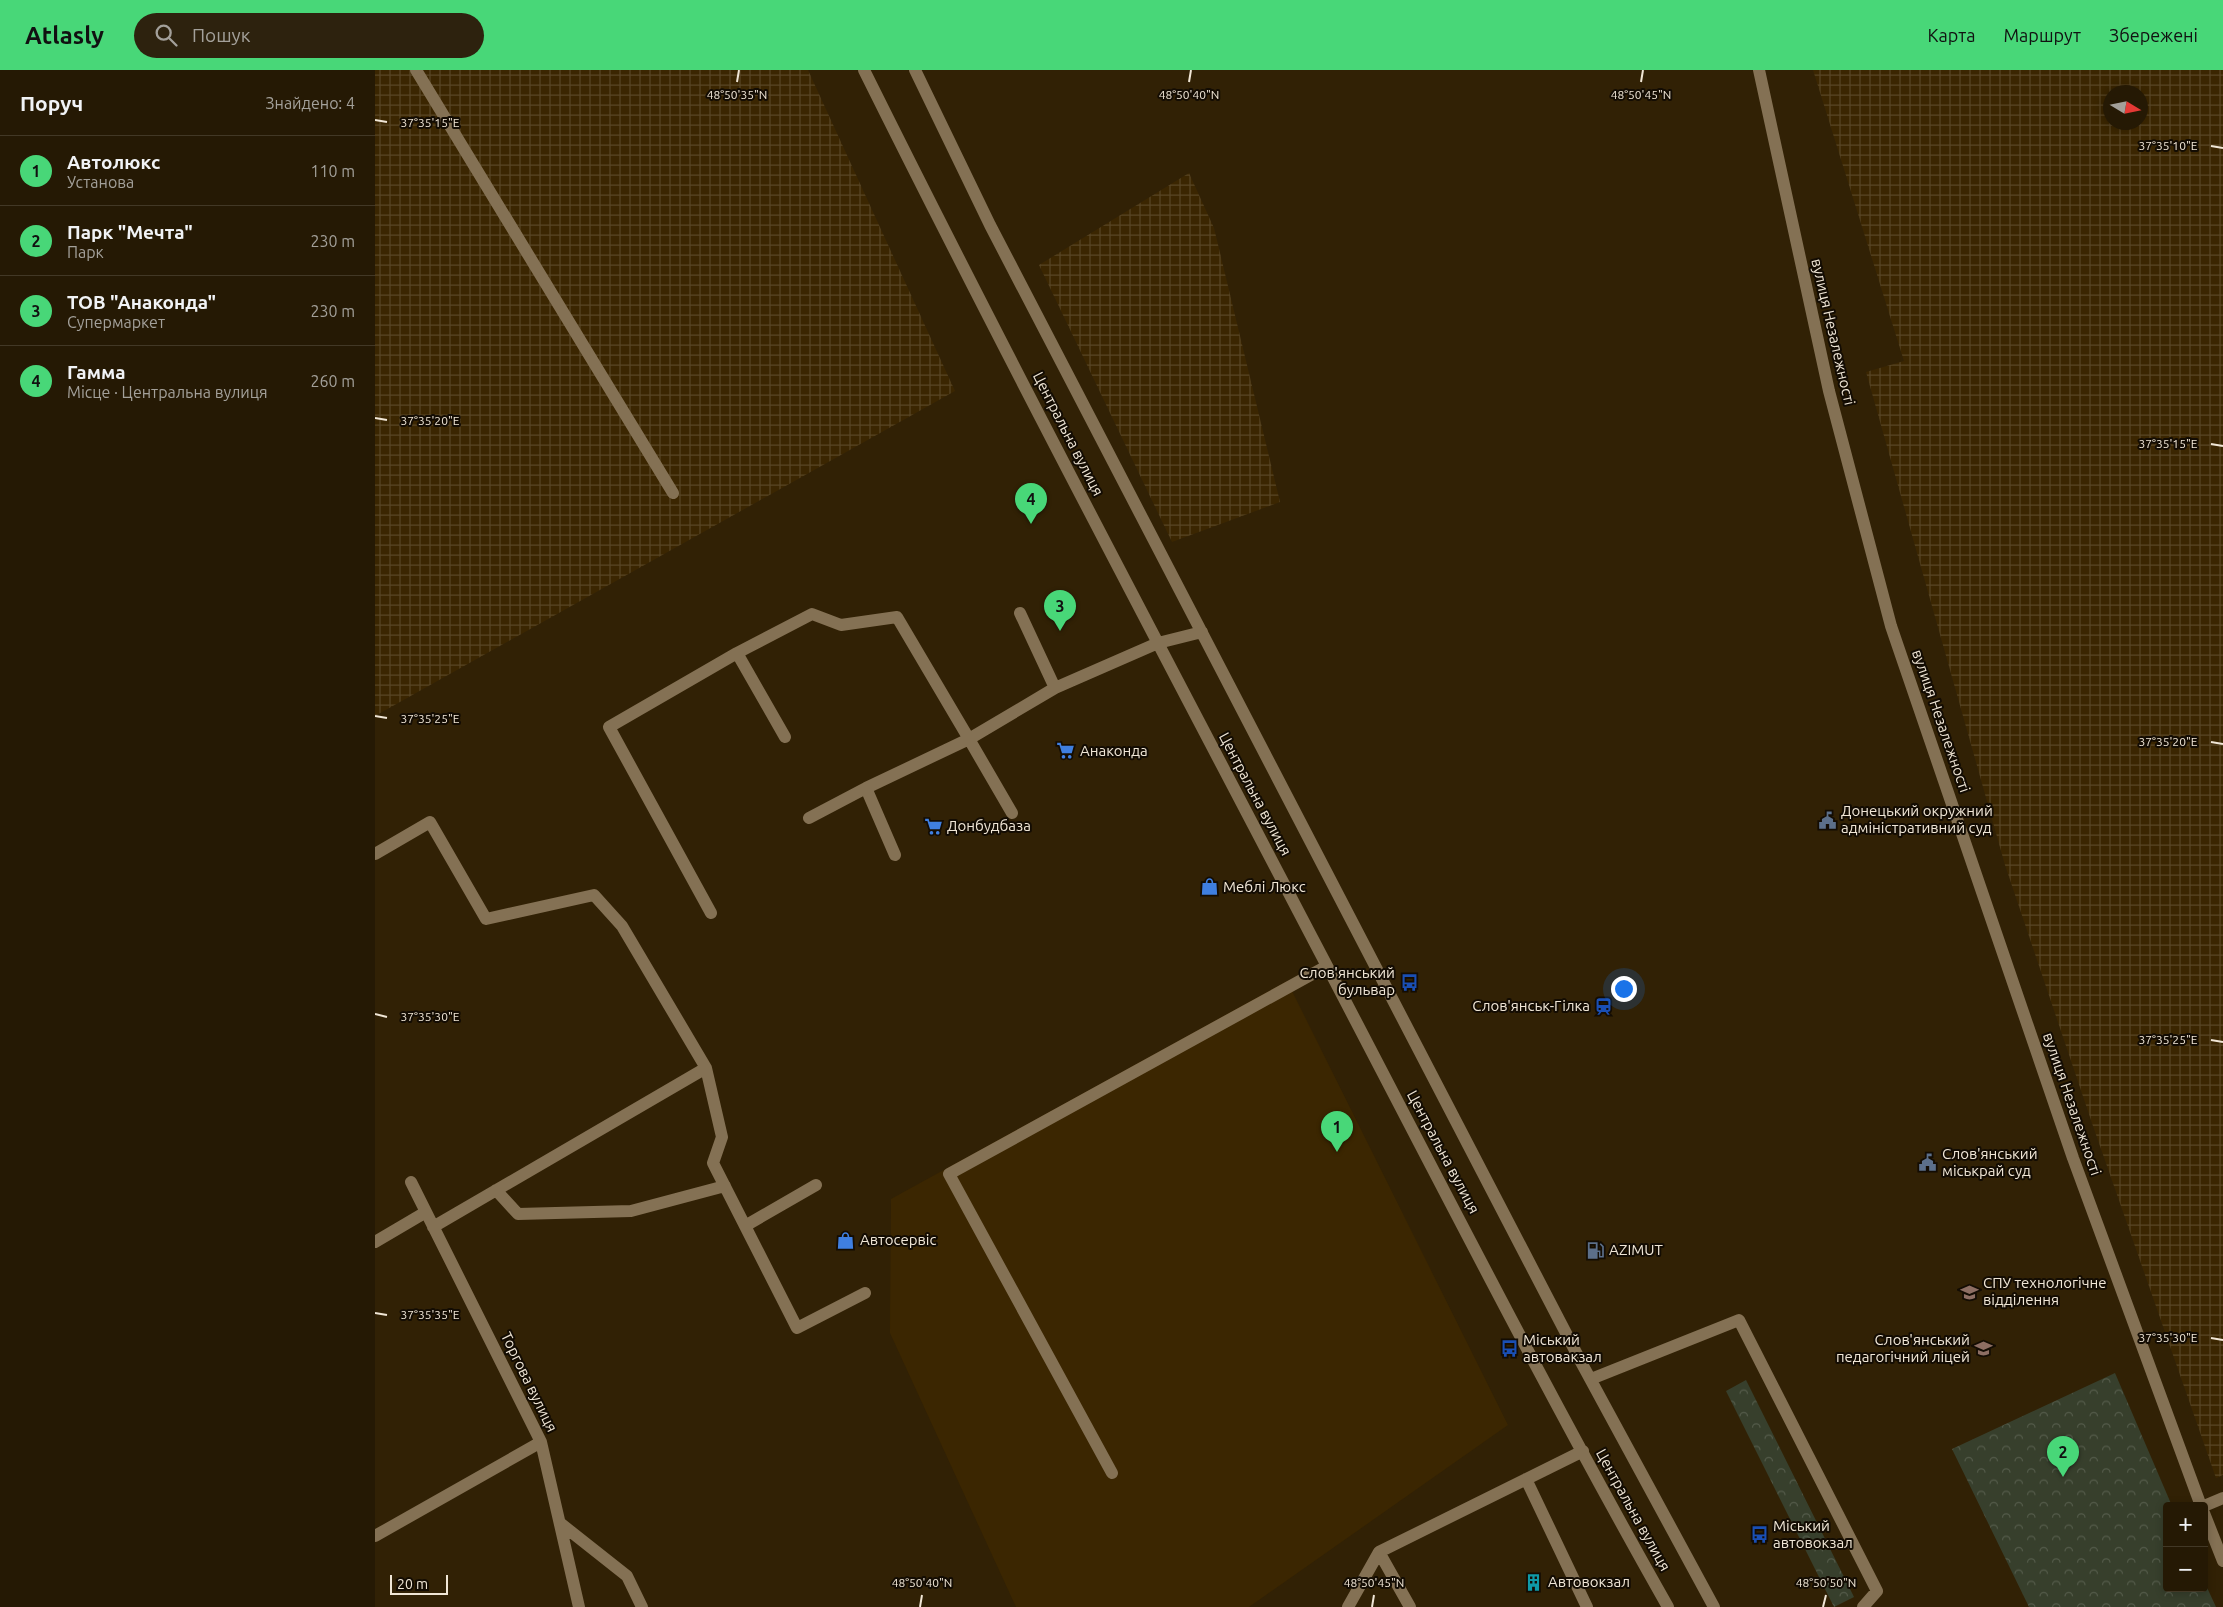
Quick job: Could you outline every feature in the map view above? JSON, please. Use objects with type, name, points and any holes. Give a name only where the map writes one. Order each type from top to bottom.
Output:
[{"type":"street","points":[[416,70],[673,493]]},
{"type":"street","name":"Центральна вулиця","points":[[864,70],[926,196],[1158,643],[1583,1451],[1668,1607]]},
{"type":"street","name":"Центральна вулиця","points":[[915,70],[989,225],[1591,1379],[1714,1607]]},
{"type":"street","name":"вулиця Незалежності","points":[[1759,70],[1829,392],[1891,626],[2073,1158],[2202,1502]]},
{"type":"street","points":[[1020,613],[1055,688]]},
{"type":"street","points":[[711,913],[609,727],[737,654],[812,614],[841,626],[897,617],[1012,813]]},
{"type":"street","points":[[809,818],[866,788],[969,739],[1055,688],[1158,643],[1202,632]]},
{"type":"street","points":[[737,654],[785,737]]},
{"type":"street","points":[[866,788],[895,855]]},
{"type":"street","points":[[375,854],[430,822],[486,919],[594,896],[622,926],[706,1068],[722,1137],[713,1163],[797,1328],[865,1293]]},
{"type":"street","points":[[1112,1473],[949,1174],[1327,966]]},
{"type":"street","points":[[433,1227],[706,1068]]},
{"type":"street","name":"Торгова вулиця","points":[[411,1182],[541,1442],[579,1607]]},
{"type":"street","points":[[745,1226],[816,1185]]},
{"type":"street","points":[[496,1190],[517,1214],[631,1211],[725,1186]]},
{"type":"street","points":[[375,1242],[426,1212]]},
{"type":"street","points":[[1591,1379],[1739,1320],[1877,1591],[1863,1607]]},
{"type":"street","points":[[375,1536],[541,1442]]},
{"type":"street","points":[[1348,1607],[1379,1552],[1583,1451]]},
{"type":"street","points":[[1526,1479],[1587,1607]]},
{"type":"street","points":[[2208,1504],[2223,1498]]},
{"type":"street","points":[[560,1523],[627,1576],[642,1607]]},
{"type":"street","points":[[2208,1524],[2223,1561]]},
{"type":"street","points":[[1379,1552],[1410,1607]]},
{"type":"shaded area","points":[[375,70],[808,70],[955,391],[375,716]]},
{"type":"shaded area","points":[[1813,70],[2223,70],[2223,1475],[2216,1478],[2093,1126],[2005,865],[1866,372],[1904,361]]},
{"type":"shaded area","points":[[1189,173],[1214,228],[1280,502],[1172,542],[1039,265]]},
{"type":"shaded area","points":[[1287,981],[1508,1425],[1249,1607],[1016,1607],[890,1333],[891,1199]]},
{"type":"green space","points":[[2115,1373],[2170,1502],[2163,1502],[2163,1592],[2208,1592],[2208,1590],[2216,1607],[2029,1607],[1952,1449]]},
{"type":"green space","points":[[1746,1380],[1854,1597],[1834,1607],[1726,1391]]},
{"type":"place","name":"Гамма","points":[[1031,524]]},
{"type":"place","name":"ТОВ \"Анаконда\"","points":[[1060,631]]},
{"type":"place","name":"Анаконда","points":[[1066,751]]},
{"type":"place","name":"Донецький окружний адміністративний суд","points":[[1827,820]]},
{"type":"place","name":"Донбудбаза","points":[[933,826]]},
{"type":"place","name":"Меблі Люкс","points":[[1209,887]]},
{"type":"place","name":"Слов'янський бульвар","points":[[1409,982]]},
{"type":"place","name":"Слов'янськ-Гілка","points":[[1604,1006]]},
{"type":"place","name":"Автолюкс","points":[[1337,1152]]},
{"type":"place","name":"Слов'янський міськрай суд","points":[[1928,1163]]},
{"type":"place","name":"Автосервіс","points":[[846,1240]]},
{"type":"place","name":"AZIMUT","points":[[1595,1250]]},
{"type":"place","name":"СПУ технологічне відділення","points":[[1969,1292]]},
{"type":"place","name":"Міський автовакзал","points":[[1509,1349]]},
{"type":"place","name":"Слов'янський педагогічний ліцей","points":[[1984,1349]]},
{"type":"place","name":"Парк \"Мечта\"","points":[[2063,1477]]},
{"type":"place","name":"Міський автовокзал","points":[[1759,1535]]},
{"type":"place","name":"Автовокзал","points":[[1534,1582]]}]
